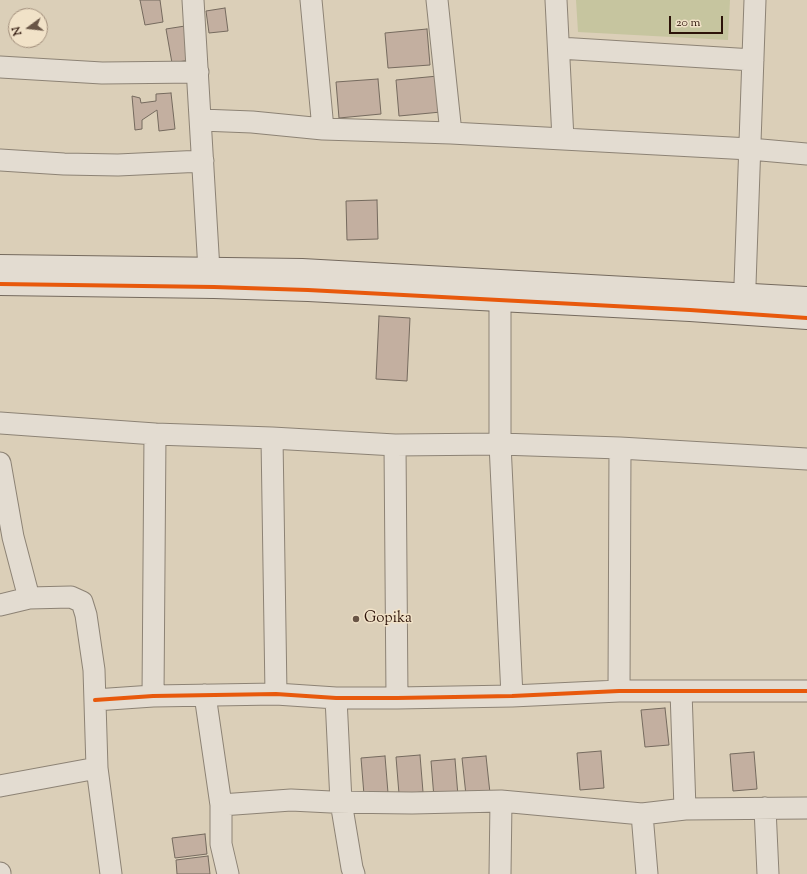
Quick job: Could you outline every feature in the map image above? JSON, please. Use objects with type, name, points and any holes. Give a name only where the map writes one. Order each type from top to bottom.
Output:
[{"type":"street","points":[[193,0],[210,278]]},
{"type":"street","points":[[311,0],[323,130]]},
{"type":"street","points":[[437,0],[451,133]]},
{"type":"street","points":[[556,0],[563,139]]},
{"type":"street","points":[[744,304],[755,0]]},
{"type":"street","points":[[559,48],[753,60]]},
{"type":"street","points":[[0,67],[102,73],[198,72]]},
{"type":"street","points":[[201,120],[252,122],[323,130],[451,133],[750,149],[807,154]]},
{"type":"street","points":[[0,160],[64,164],[118,165],[203,161]]},
{"type":"street","points":[[0,266],[210,278]]},
{"type":"street","points":[[0,284],[210,278],[302,270],[500,290],[744,304],[807,298]]},
{"type":"street","points":[[500,290],[500,444],[512,696]]},
{"type":"street","points":[[744,304],[807,318]]},
{"type":"street","points":[[0,423],[155,434],[272,438],[395,445],[500,444],[620,448],[807,459]]},
{"type":"street","points":[[153,696],[155,434]]},
{"type":"street","points":[[272,438],[276,694]]},
{"type":"street","points":[[395,445],[397,698]]},
{"type":"street","points":[[619,692],[620,448]]},
{"type":"street","points":[[0,464],[12,537],[29,598]]},
{"type":"street","points":[[0,605],[29,598],[71,597],[82,602],[86,615],[94,670],[97,768],[111,874]]},
{"type":"street","points":[[681,691],[685,809]]},
{"type":"street","points":[[95,700],[153,696],[276,694],[336,698],[397,698],[619,692],[807,691]]},
{"type":"street","points":[[206,695],[221,805],[221,844],[228,874]]},
{"type":"street","points":[[336,698],[341,802],[354,874]]},
{"type":"street","points":[[0,786],[97,768]]},
{"type":"street","points":[[221,805],[291,800],[412,803],[501,801],[642,814],[685,809],[807,808]]},
{"type":"street","points":[[500,874],[501,801]]},
{"type":"street","points":[[766,808],[768,874]]},
{"type":"street","points":[[642,814],[647,874]]},
{"type":"green space","points":[[576,0],[730,0],[728,40],[578,32]]},
{"type":"building","points":[[140,0],[160,0],[163,22],[145,25]]},
{"type":"building","points":[[225,8],[228,31],[209,33],[206,11]]},
{"type":"building","points":[[185,26],[190,60],[172,63],[166,29]]},
{"type":"building","points":[[427,29],[430,65],[388,68],[385,33]]},
{"type":"building","points":[[438,76],[441,112],[399,116],[396,80]]},
{"type":"building","points":[[378,79],[381,114],[339,118],[336,82]]},
{"type":"building","points":[[171,93],[175,129],[159,131],[157,110],[142,120],[142,129],[135,130],[132,96],[140,98],[141,103],[156,101],[156,94]]},
{"type":"building","points":[[377,200],[378,239],[347,240],[346,201]]},
{"type":"building","points":[[379,316],[410,318],[407,381],[376,379]]},
{"type":"building","points":[[665,708],[669,745],[645,747],[641,710]]},
{"type":"building","points":[[601,751],[604,788],[580,790],[577,753]]},
{"type":"building","points":[[754,752],[757,789],[733,791],[730,754]]},
{"type":"building","points":[[420,755],[423,792],[399,794],[396,757]]},
{"type":"building","points":[[385,756],[388,793],[364,795],[361,758]]},
{"type":"building","points":[[486,756],[490,793],[466,795],[462,758]]},
{"type":"building","points":[[455,759],[458,796],[434,798],[431,761]]},
{"type":"building","points":[[205,834],[207,854],[175,858],[172,838]]},
{"type":"building","points":[[208,856],[210,874],[177,874],[176,860]]},
{"type":"cycle path","points":[[0,284],[308,290],[690,310],[807,318]]},
{"type":"cycle path","points":[[95,700],[153,696],[276,694],[336,698],[397,698],[512,696],[619,691],[807,691]]},
{"type":"place","name":"Gopika","points":[[356,619]]}]
